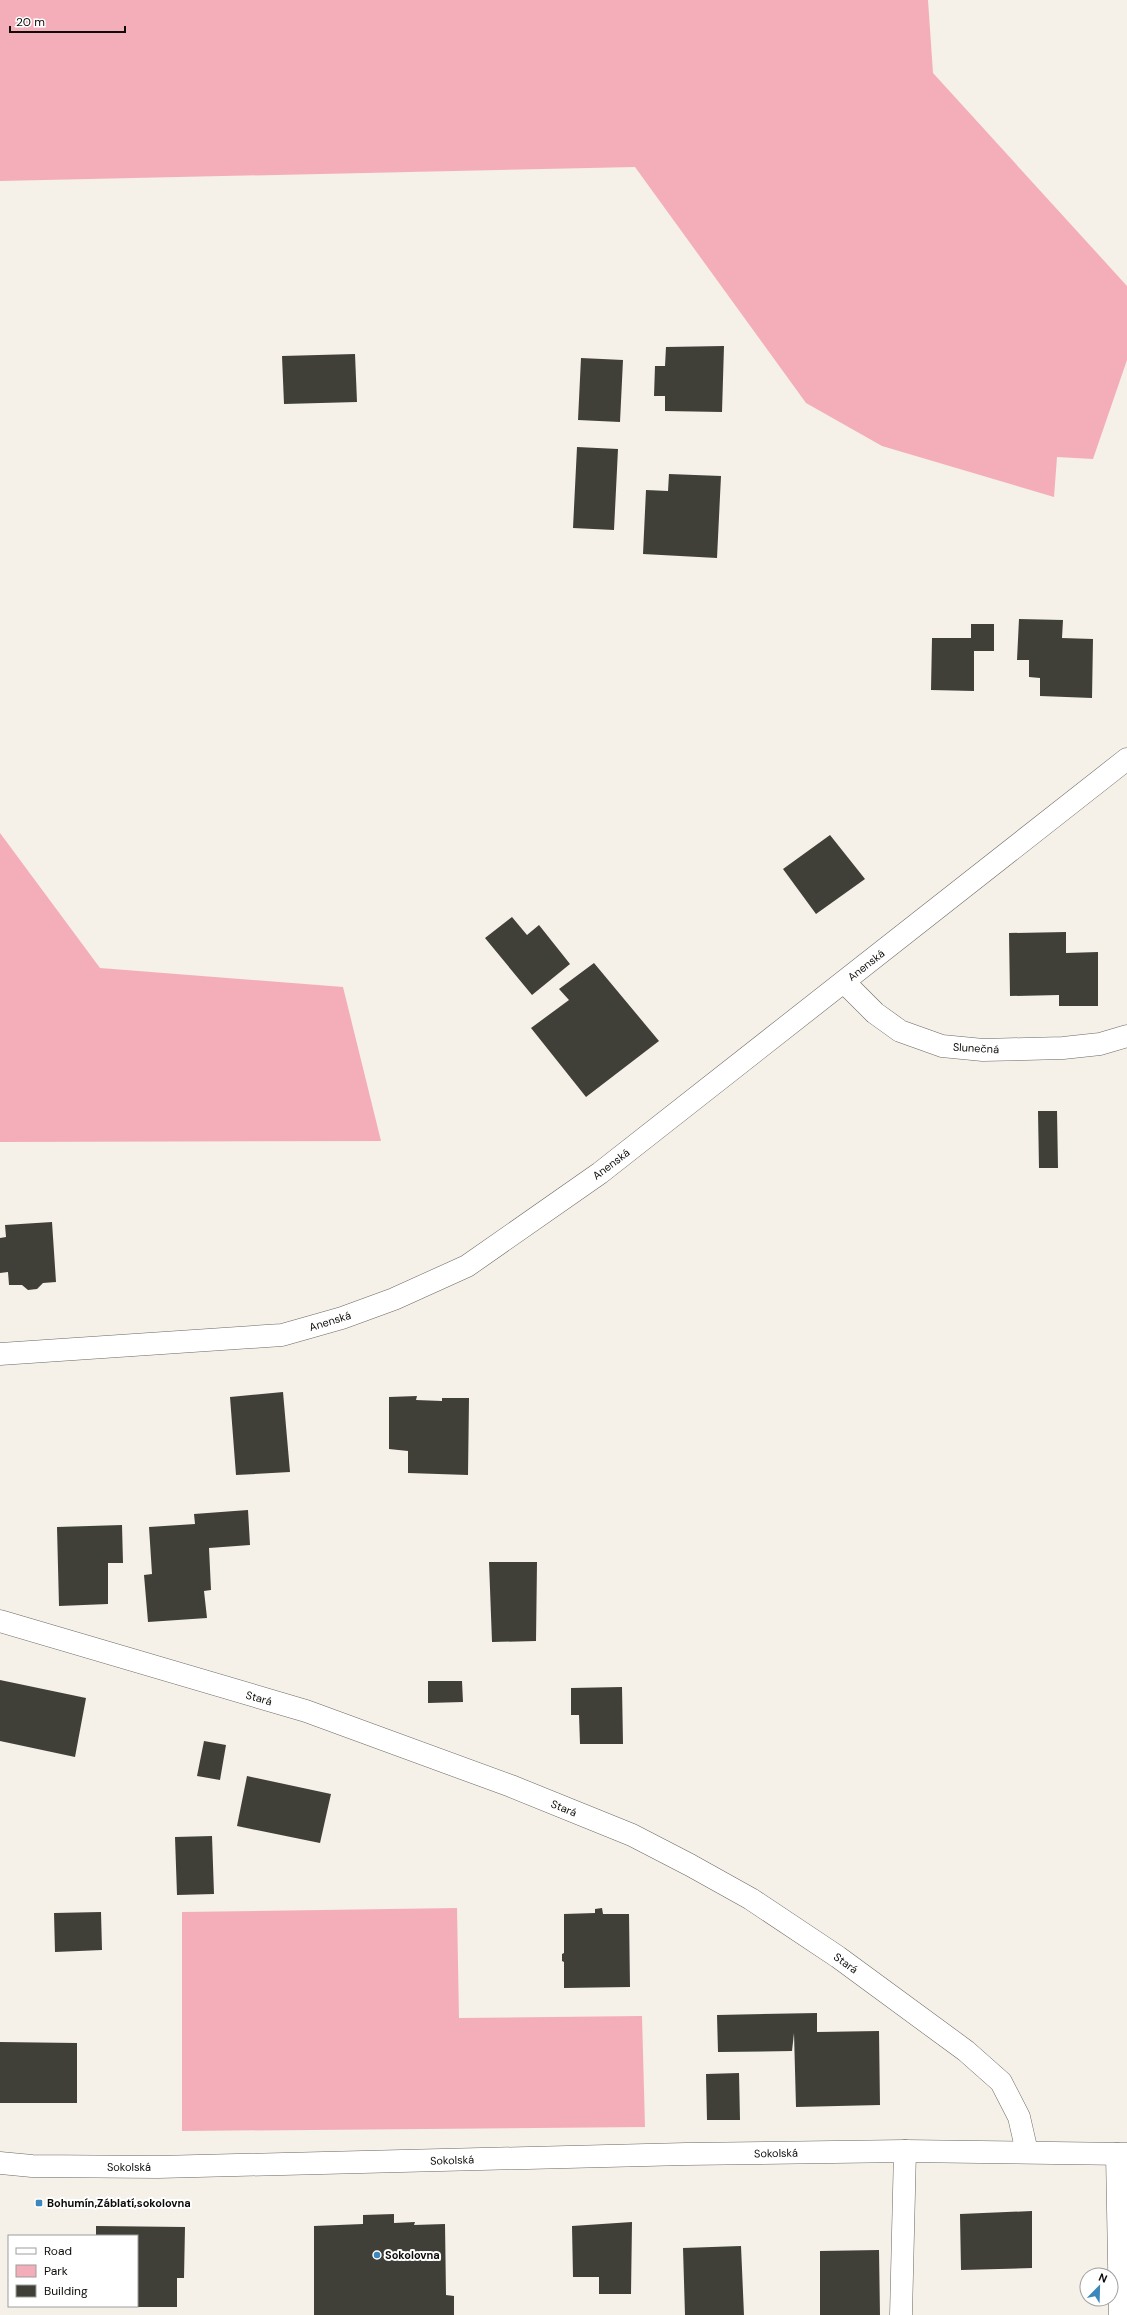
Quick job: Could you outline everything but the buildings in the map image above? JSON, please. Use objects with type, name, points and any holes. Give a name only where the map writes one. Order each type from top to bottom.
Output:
[{"type":"street","name":"Anenská","points":[[0,1354],[282,1335],[342,1318],[394,1299],[467,1266],[600,1173],[1127,759]]},
{"type":"street","name":"Slunečná","points":[[844,982],[875,1013],[900,1031],[942,1046],[983,1050],[1063,1048],[1100,1044],[1127,1036]]},
{"type":"street","name":"Stará","points":[[0,1621],[306,1712],[511,1786],[632,1835],[751,1899],[838,1957],[966,2052],[1001,2082],[1018,2117],[1027,2152]]},
{"type":"street","name":"Sokolská","points":[[0,2162],[32,2166],[151,2167],[686,2154],[905,2151],[1122,2154]]},
{"type":"street","points":[[901,2315],[905,2151]]},
{"type":"street","points":[[1120,2315],[1122,2154]]},
{"type":"green space","points":[[0,0],[928,0],[933,73],[1127,286],[1127,360],[1093,459],[1057,457],[1054,497],[882,446],[806,403],[635,167],[0,181]]},
{"type":"green space","points":[[0,833],[100,968],[343,987],[381,1141],[0,1142]]},
{"type":"green space","points":[[457,1908],[459,2018],[642,2016],[645,2127],[182,2131],[182,1912]]},
{"type":"place","name":"Bohumín,Záblatí,sokolovna","points":[[39,2203]]},
{"type":"place","name":"Sokolovna","points":[[377,2255]]}]
